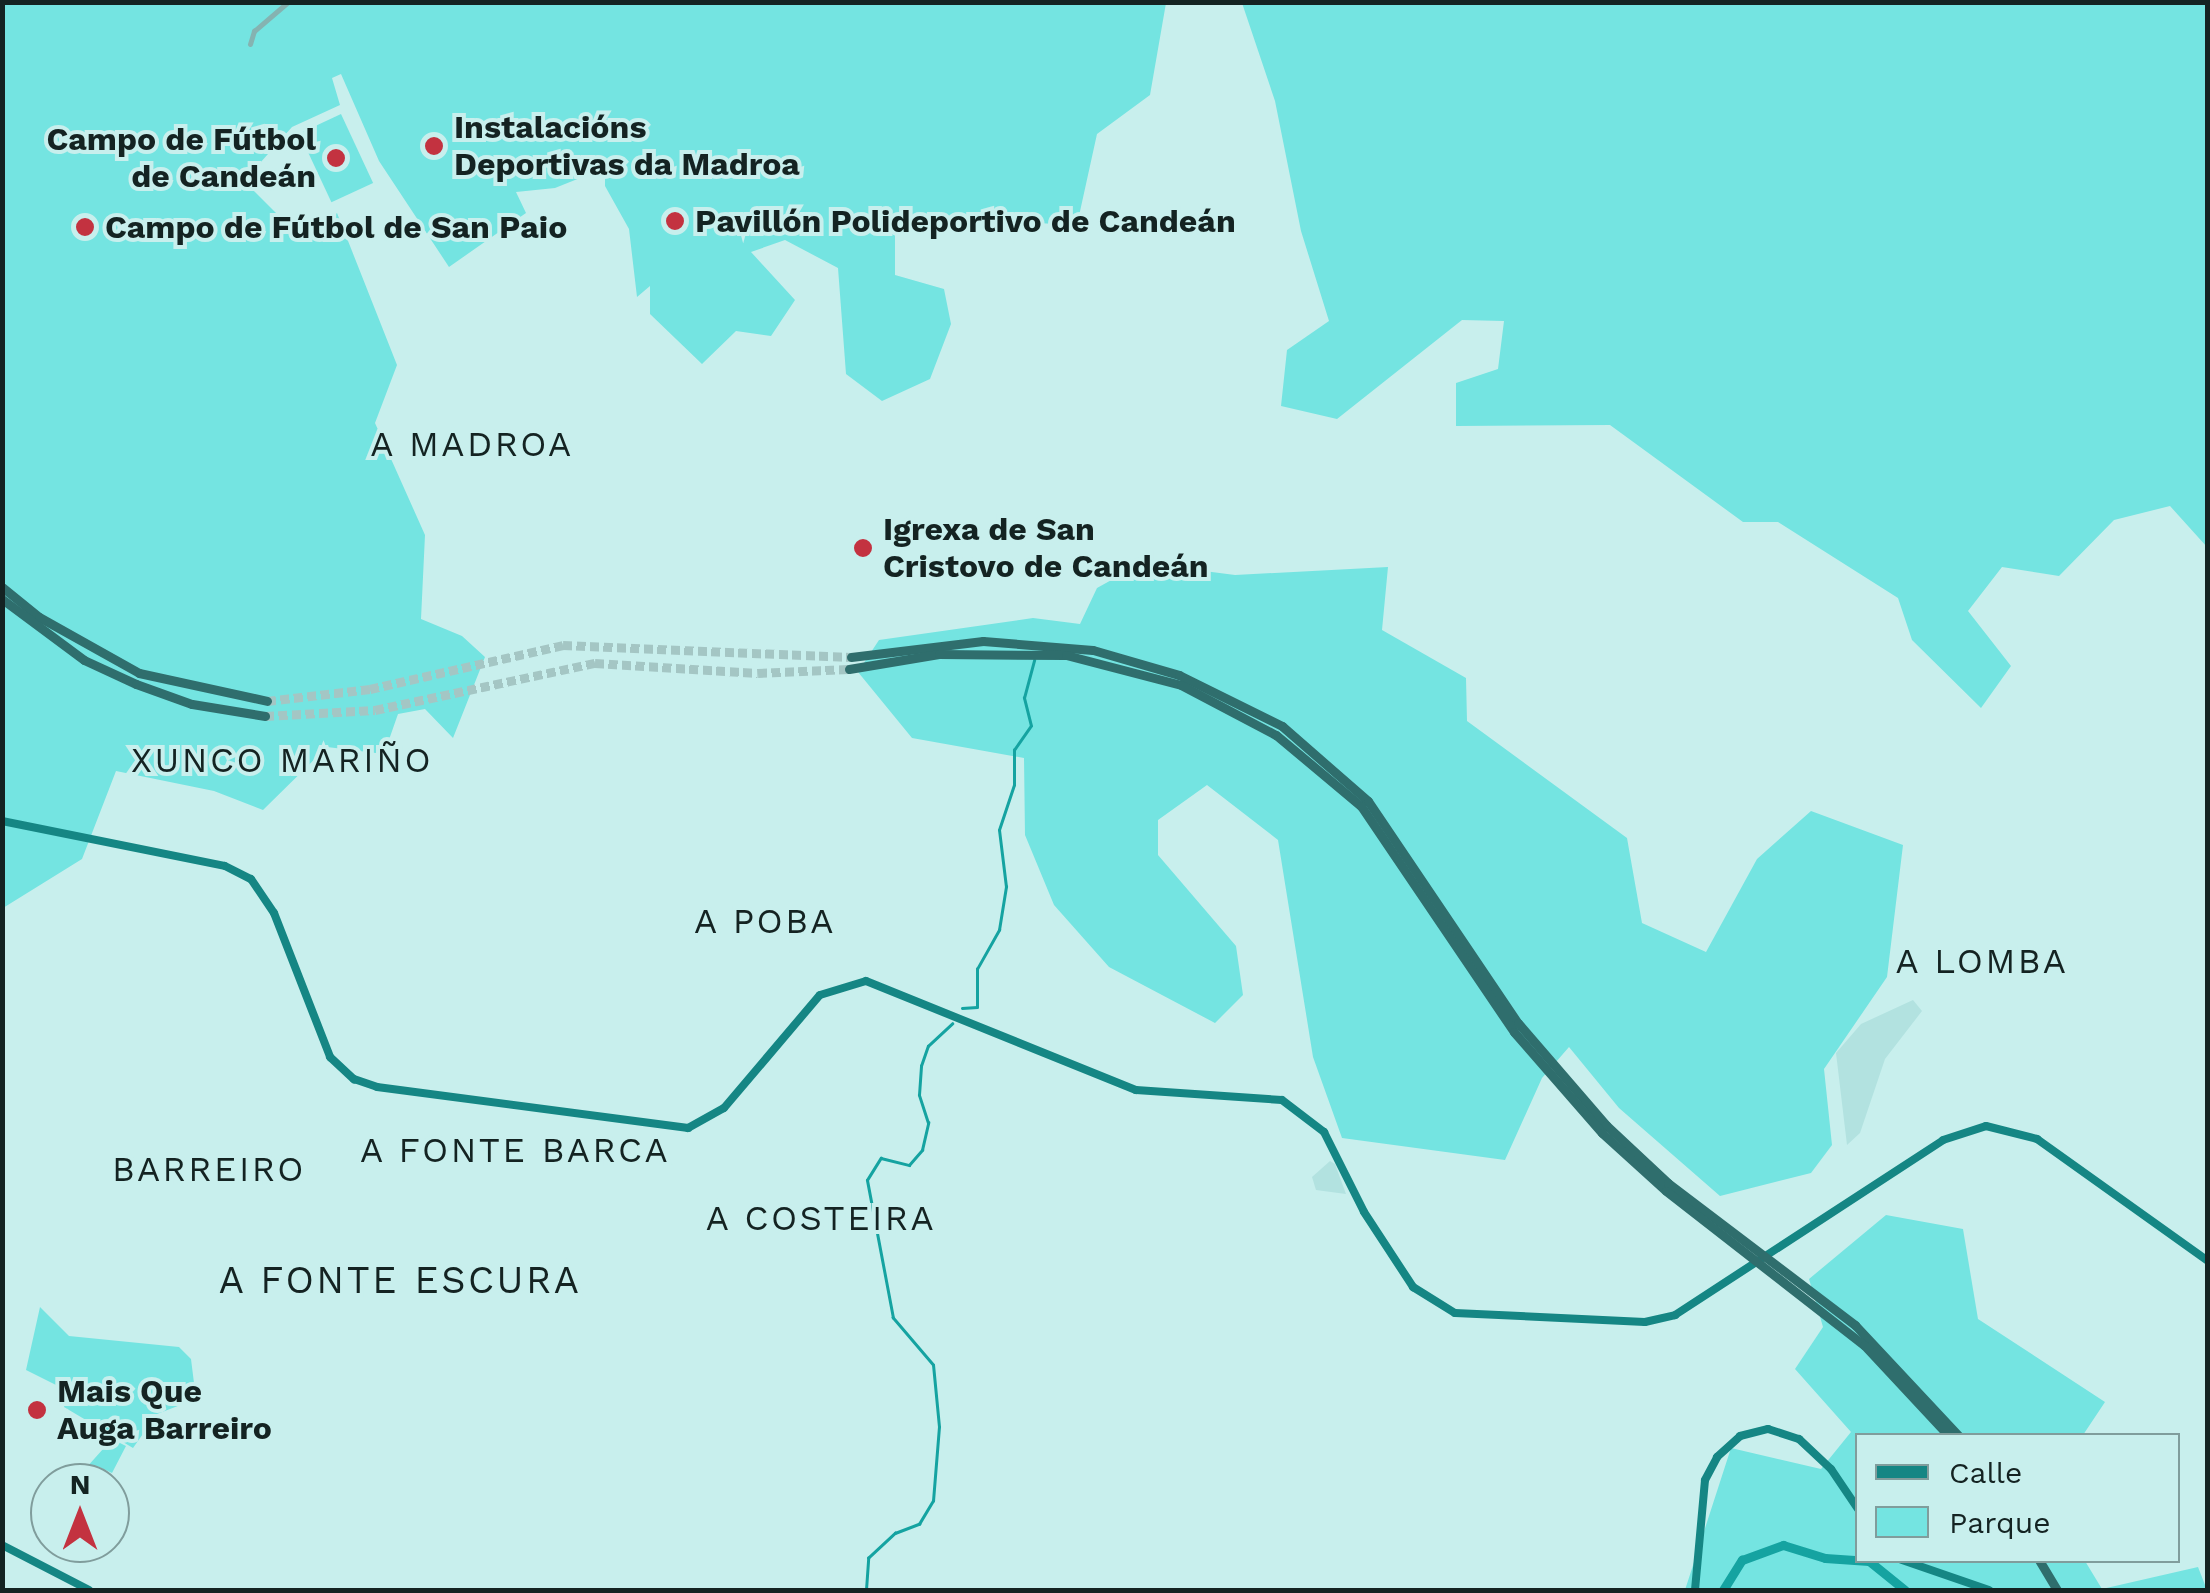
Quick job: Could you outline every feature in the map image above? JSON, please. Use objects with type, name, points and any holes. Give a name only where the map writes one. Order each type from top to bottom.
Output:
[{"type":"highway","points":[[2,587],[52,626],[139,674],[267,700]]},
{"type":"highway","points":[[2,599],[84,660],[136,684],[192,704],[265,716]]},
{"type":"highway","points":[[849,669],[1006,646]]},
{"type":"highway","points":[[851,656],[1006,646],[1093,655],[1220,702],[1327,774],[1391,843],[1467,965],[1556,1085],[1667,1187],[1864,1344],[1946,1433]]},
{"type":"highway","points":[[1667,1187],[1855,1325],[1956,1433]]},
{"type":"highway","points":[[2038,1563],[2053,1590]]},
{"type":"main road","points":[[2,821],[225,866],[251,878],[274,913],[330,1057],[346,1074],[376,1087],[693,1127],[724,1108],[815,1000],[836,986],[866,981],[1136,1090],[1282,1100],[1324,1132],[1364,1212],[1414,1288],[1456,1313],[1667,1318],[1943,1140],[1986,1126],[2037,1139],[2208,1262]]},
{"type":"main road","points":[[1695,1590],[1705,1480],[1717,1457],[1740,1436],[1768,1429],[1799,1439],[1831,1469],[1855,1505]]},
{"type":"main road","points":[[2,1544],[88,1590]]},
{"type":"main road","points":[[1911,1563],[1989,1590]]},
{"type":"street","points":[[250,44],[254,31],[288,2]]},
{"type":"shaded area","points":[[1913,1000],[1922,1011],[1885,1059],[1860,1133],[1847,1145],[1836,1053],[1861,1024]]},
{"type":"shaded area","points":[[1330,1161],[1335,1164],[1346,1194],[1316,1190],[1312,1177]]},
{"type":"green space","points":[[3,3],[1166,3],[1150,95],[1097,134],[1077,225],[957,219],[895,233],[895,275],[944,289],[951,324],[930,379],[882,401],[846,374],[838,268],[785,240],[751,252],[795,300],[771,336],[736,331],[702,364],[650,314],[650,286],[637,297],[629,229],[605,186],[605,168],[555,188],[516,192],[526,213],[449,267],[379,161],[341,74],[332,78],[340,105],[292,127],[244,181],[278,215],[313,233],[337,213],[397,365],[375,423],[425,535],[421,619],[462,636],[485,657],[453,738],[425,709],[398,714],[384,754],[327,747],[263,810],[214,791],[116,771],[82,859],[3,908]]},
{"type":"green space","points":[[1242,3],[2207,3],[2207,547],[2170,506],[2114,520],[2059,576],[2002,567],[1968,611],[2011,666],[1981,708],[1912,640],[1898,598],[1778,522],[1743,522],[1610,425],[1456,426],[1456,383],[1498,369],[1504,321],[1462,320],[1337,419],[1281,406],[1287,350],[1329,321],[1301,231],[1275,101]]},
{"type":"green space","name":"Campo de Fútbol de Candeán","points":[[341,114],[373,183],[331,202],[299,133]]},
{"type":"green space","points":[[1142,563],[1235,575],[1388,567],[1382,630],[1466,678],[1467,721],[1627,838],[1642,923],[1706,952],[1757,859],[1811,811],[1903,845],[1887,977],[1824,1069],[1832,1145],[1811,1173],[1720,1196],[1619,1108],[1569,1047],[1542,1078],[1505,1160],[1342,1138],[1313,1057],[1278,840],[1207,785],[1158,820],[1158,855],[1236,946],[1243,995],[1215,1023],[1109,967],[1054,905],[1025,835],[1024,758],[912,738],[858,672],[879,640],[1033,618],[1080,624],[1097,588]]},
{"type":"green space","points":[[1886,1215],[1963,1229],[1978,1319],[2105,1402],[2084,1433],[1855,1433],[1855,1563],[2086,1563],[2102,1589],[2198,1567],[2207,1590],[1685,1590],[1731,1448],[1821,1469],[1851,1432],[1795,1369],[1823,1327],[1809,1279]]},
{"type":"green space","points":[[40,1307],[69,1336],[179,1347],[191,1359],[196,1399],[157,1414],[133,1448],[64,1407],[68,1391],[26,1370]]},
{"type":"green space","points":[[112,1439],[126,1446],[117,1463],[90,1463]]},
{"type":"waterway","points":[[962,1008],[977,1007],[977,969],[999,930],[1006,887],[999,830],[1014,785],[1014,750],[1031,726],[1024,698],[1034,660]]},
{"type":"waterway","points":[[866,1590],[868,1558],[895,1533],[919,1524],[933,1501],[939,1427],[933,1365],[893,1318],[867,1180],[881,1158],[909,1165],[922,1150],[928,1123],[919,1095],[921,1066],[928,1046],[952,1024]]},
{"type":"waterway","points":[[1723,1590],[1742,1560],[1783,1545],[1825,1558],[1855,1560]]},
{"type":"waterway","points":[[1871,1563],[1905,1590]]},
{"type":"tunnel","points":[[267,701],[370,689],[563,645],[851,657]]},
{"type":"tunnel","points":[[265,716],[375,710],[595,663],[758,673],[849,669]]},
{"type":"place","name":"Instalacións Deportivas da Madroa","points":[[434,146]]},
{"type":"place","name":"Campo de Fútbol de Candeán","points":[[336,158]]},
{"type":"place","name":"Pavillón Polideportivo de Candeán","points":[[675,221]]},
{"type":"place","name":"Campo de Fútbol de San Paio","points":[[85,227]]},
{"type":"place","name":"Igrexa de San Cristovo de Candeán","points":[[863,548]]},
{"type":"place","name":"Mais Que Auga Barreiro","points":[[37,1410]]},
{"type":"district","name":"A MADROA","points":[[472,444]]},
{"type":"district","name":"XUNCO MARIÑO","points":[[282,760]]},
{"type":"district","name":"A POBA","points":[[765,921]]},
{"type":"district","name":"A LOMBA","points":[[1982,961]]},
{"type":"district","name":"A FONTE BARCA","points":[[515,1150]]},
{"type":"district","name":"BARREIRO","points":[[209,1169]]},
{"type":"district","name":"A COSTEIRA","points":[[821,1218]]},
{"type":"district","name":"A FONTE ESCURA","points":[[400,1281]]}]
